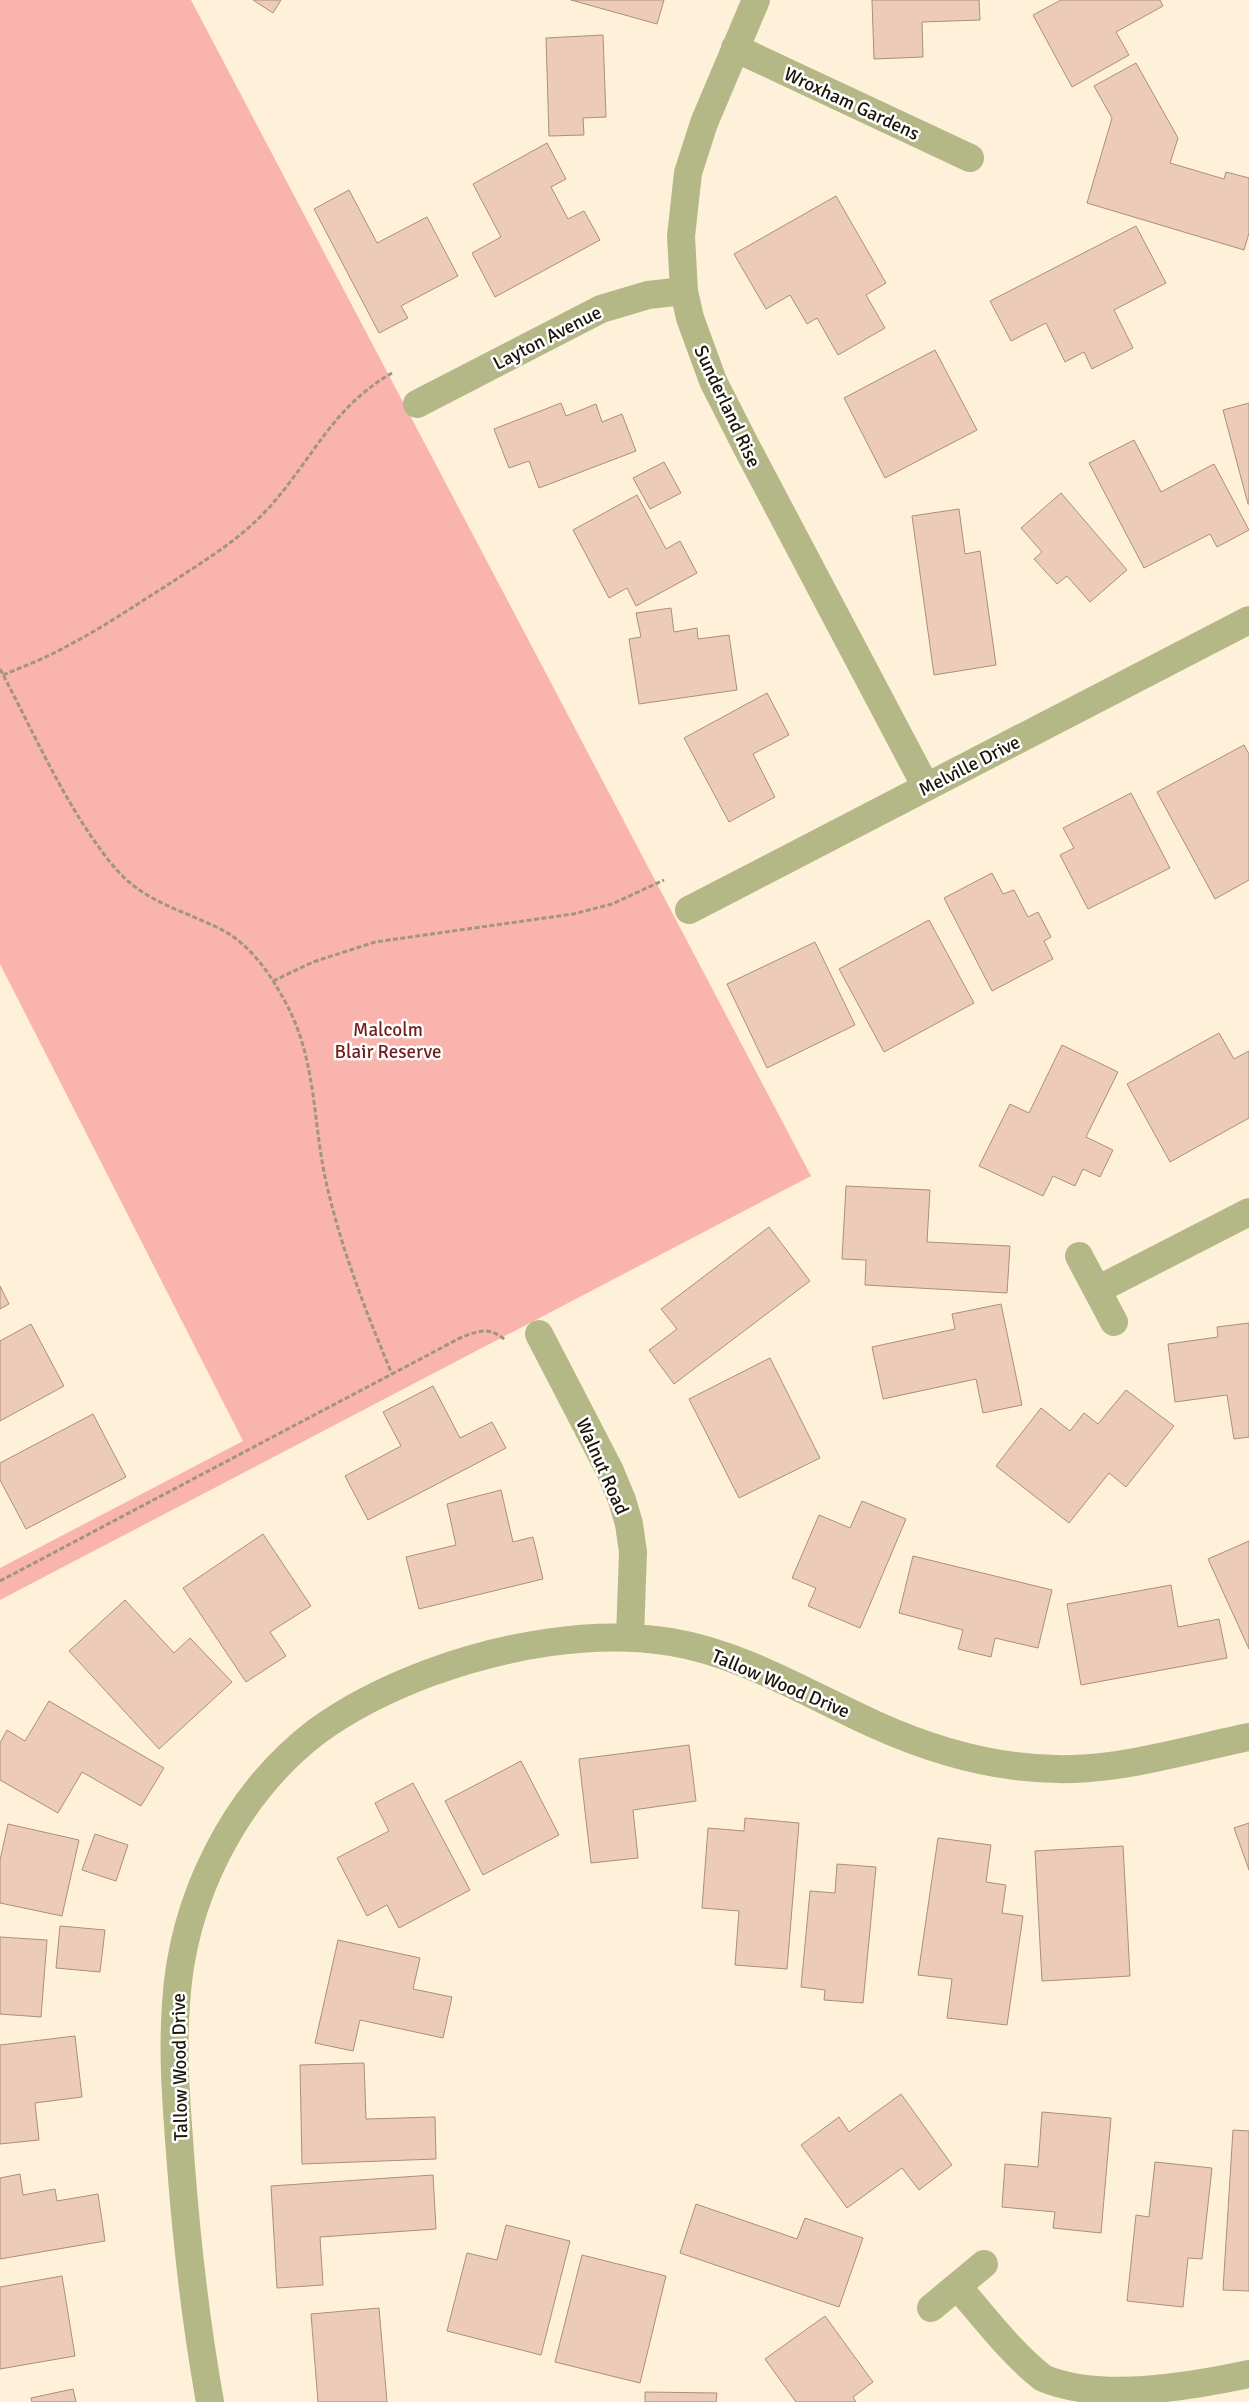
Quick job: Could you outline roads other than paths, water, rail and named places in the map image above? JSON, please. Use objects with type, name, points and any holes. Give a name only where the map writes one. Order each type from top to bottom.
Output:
[{"type":"street","name":"Sunderland Rise","points":[[756,0],[695,147],[688,173],[681,236],[684,291],[692,326],[713,381],[926,787]]},
{"type":"street","name":"Wroxham Gardens","points":[[735,48],[970,158]]},
{"type":"street","name":"Layton Avenue","points":[[418,404],[601,309],[648,295],[684,291]]},
{"type":"street","name":"Melville Drive","points":[[689,910],[1249,620]]},
{"type":"street","points":[[1097,1290],[1249,1212]]},
{"type":"street","points":[[1079,1256],[1114,1322]]},
{"type":"street","name":"Walnut Road","points":[[539,1334],[610,1470],[629,1524],[633,1552],[630,1637]]},
{"type":"street","name":"Tallow Wood Drive","points":[[210,2402],[187,2246],[176,2091],[176,2003],[180,1962],[191,1918],[207,1875],[225,1838],[250,1799],[281,1762],[318,1731],[358,1705],[394,1688],[455,1664],[511,1650],[563,1642],[630,1637],[674,1642],[710,1651],[785,1681],[913,1741],[954,1755],[993,1763],[1040,1768],[1100,1766],[1126,1763],[1249,1738]]},
{"type":"street","points":[[932,2308],[984,2264]]},
{"type":"street","points":[[958,2287],[1027,2364],[1044,2379],[1066,2391],[1090,2398],[1119,2400],[1249,2374]]},
{"type":"park label","name":"Malcolm Blair Reserve","points":[[388,1040]]}]
